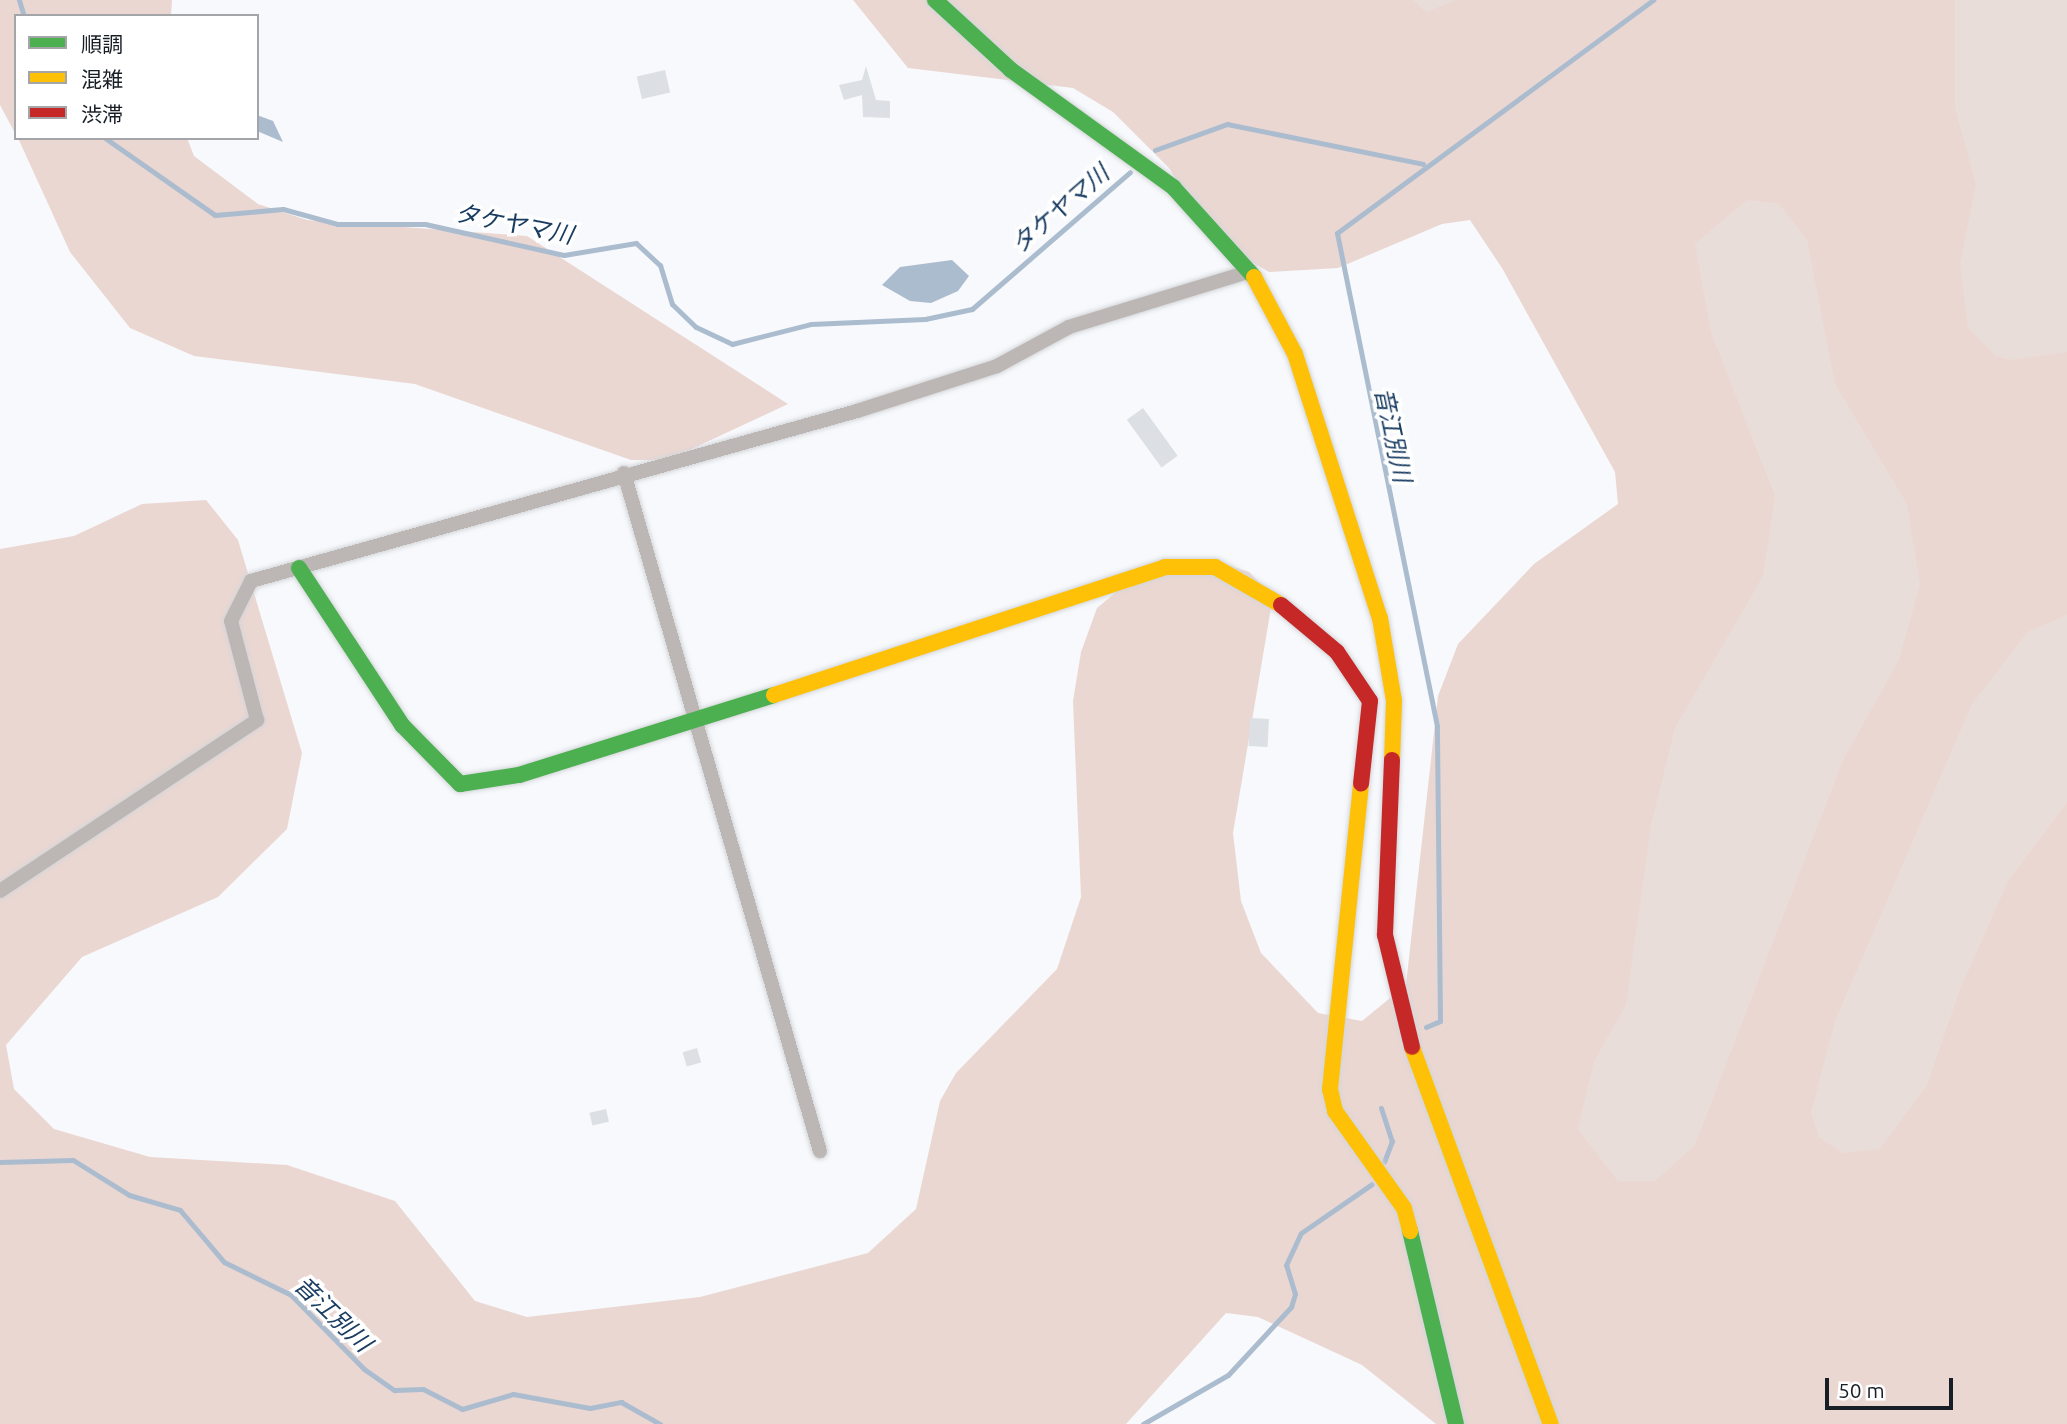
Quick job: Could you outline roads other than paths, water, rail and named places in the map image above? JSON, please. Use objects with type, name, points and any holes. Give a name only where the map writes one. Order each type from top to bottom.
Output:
[{"type":"street","points":[[934,0],[1011,70],[1174,187],[1251,271],[1295,354],[1380,618],[1394,701],[1385,935],[1401,1020],[1464,1176],[1551,1424]]},
{"type":"street","points":[[0,891],[257,720],[231,621],[251,581],[998,366],[1069,327],[1251,271]]},
{"type":"street","points":[[624,474],[820,1151]]},
{"type":"street","points":[[299,568],[402,725],[460,785],[519,775],[1165,566],[1215,566],[1247,581],[1337,652],[1370,701],[1330,1089],[1335,1111],[1405,1208],[1456,1424]]},
{"type":"street","points":[[1370,701],[1394,701]]},
{"type":"water","points":[[259,116],[273,121],[283,142],[259,132]]},
{"type":"water","points":[[952,260],[969,276],[958,291],[931,303],[910,301],[882,285],[900,267]]},
{"type":"waterway","name":"タケヤマ川","points":[[19,0],[23,14]]},
{"type":"waterway","name":"音江別川","points":[[1426,1027],[1440,1021],[1437,726],[1337,233],[1653,0]]},
{"type":"waterway","name":"タケヤマ川","points":[[1155,150],[1227,124],[1423,164]]},
{"type":"waterway","name":"タケヤマ川","points":[[108,140],[215,215],[283,209],[338,224],[425,224],[564,255],[636,243],[660,265],[672,304],[696,327],[732,344],[811,324],[925,319],[972,309],[1130,172]]},
{"type":"waterway","name":"音江別川","points":[[1381,1108],[1392,1141],[1384,1162]]},
{"type":"waterway","name":"音江別川","points":[[0,1162],[73,1160],[129,1195],[180,1210],[224,1262],[291,1295],[364,1369],[394,1390],[423,1389],[462,1409],[513,1394],[590,1408],[621,1402],[660,1424]]},
{"type":"waterway","name":"音江別川","points":[[1143,1424],[1228,1375],[1291,1307],[1295,1294],[1286,1265],[1301,1233],[1372,1184]]}]
